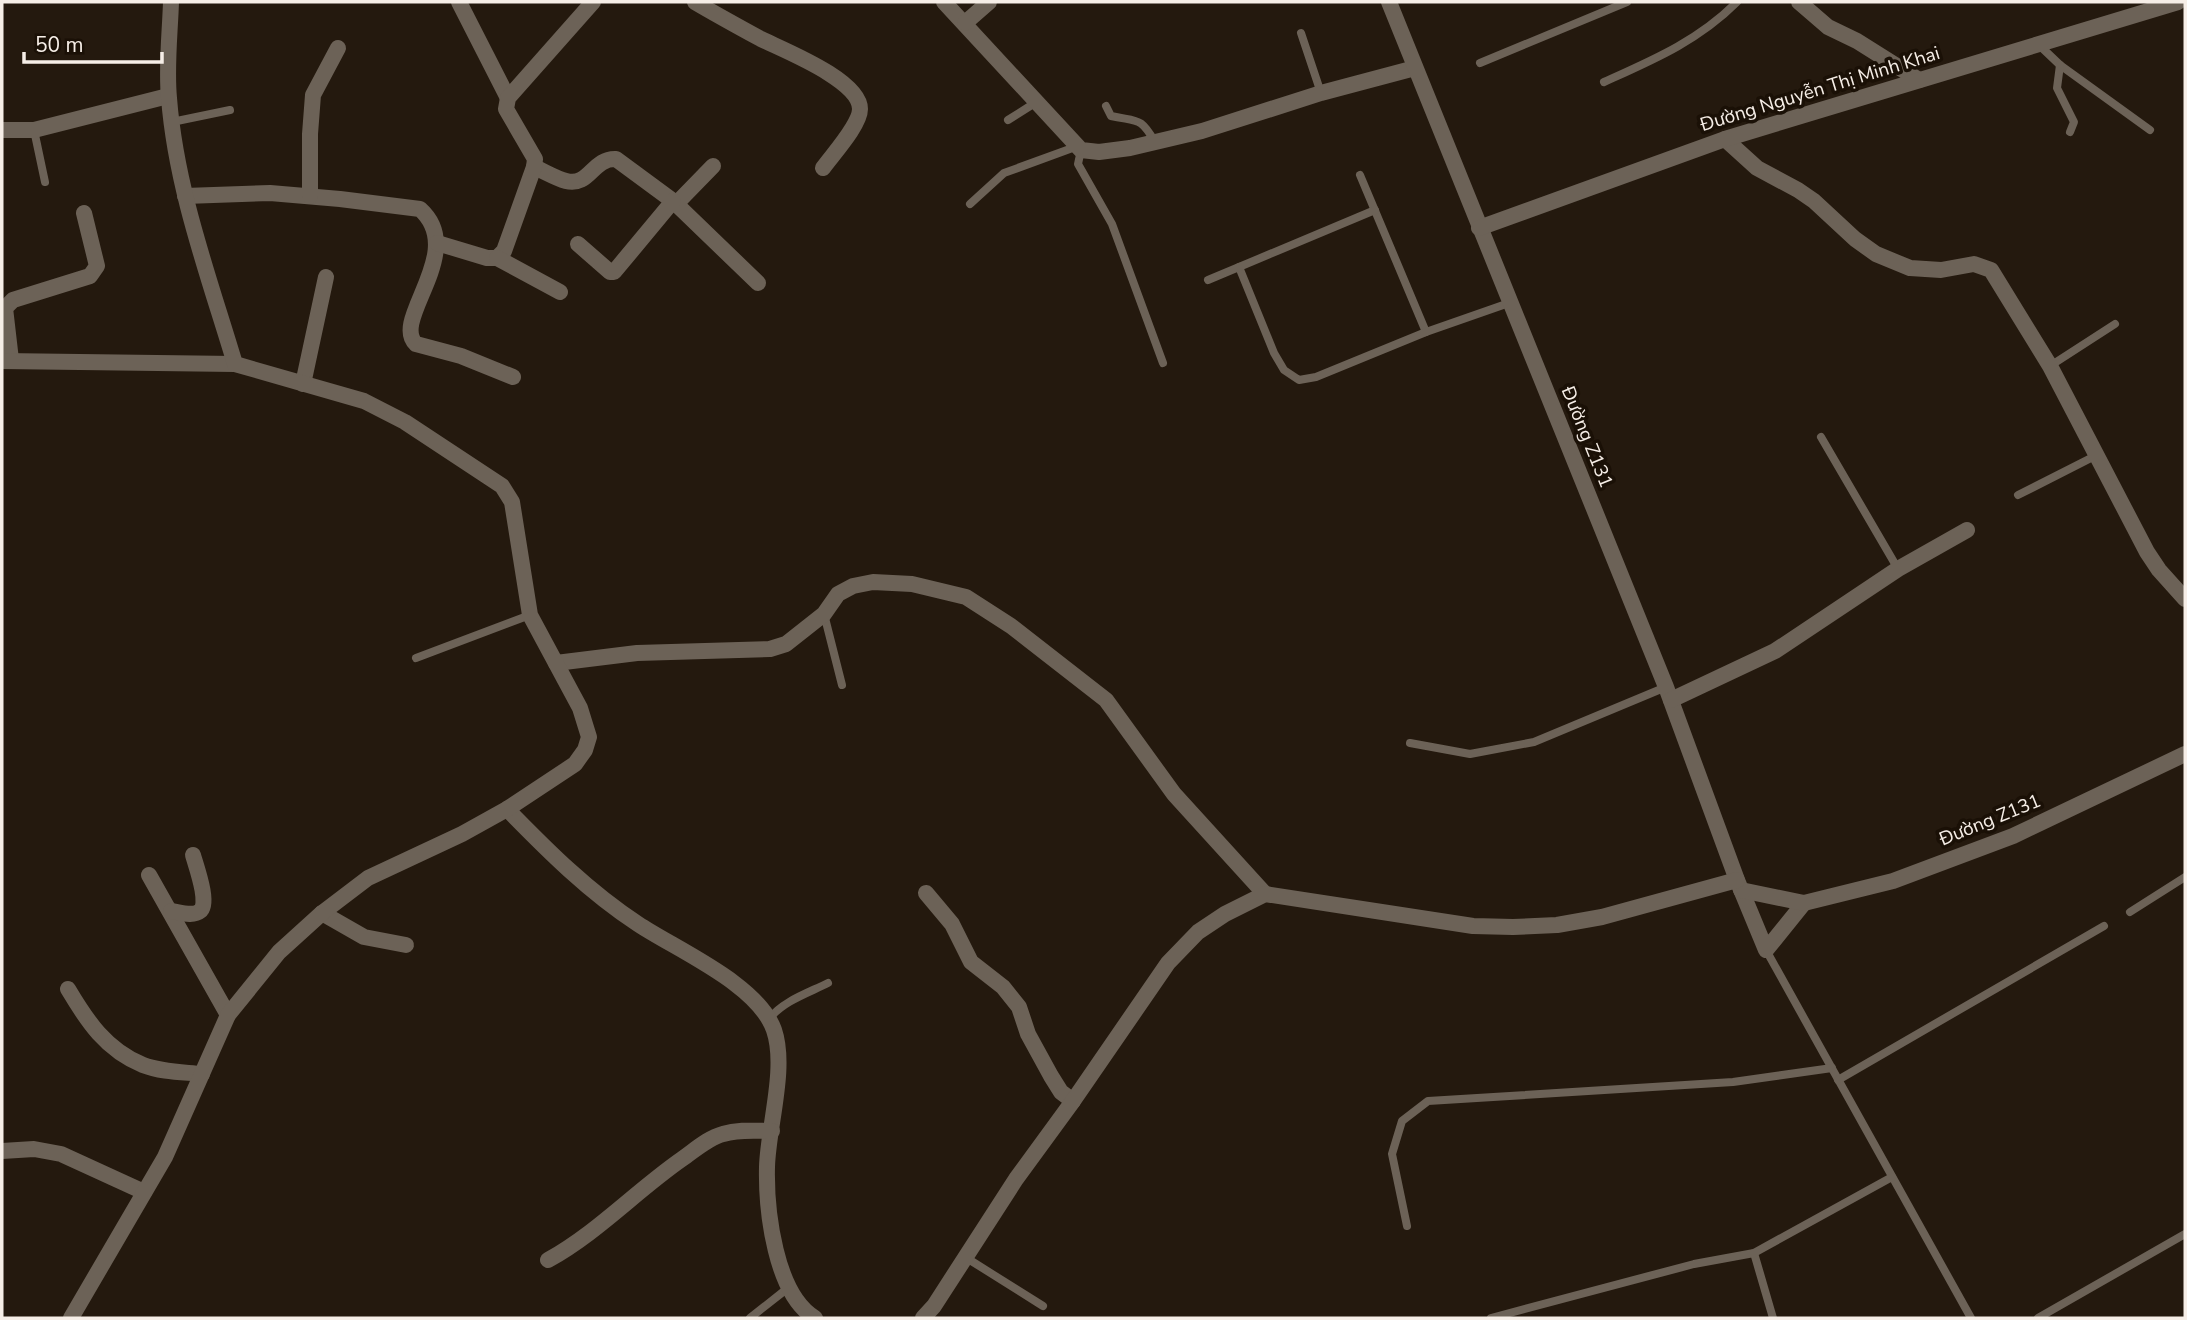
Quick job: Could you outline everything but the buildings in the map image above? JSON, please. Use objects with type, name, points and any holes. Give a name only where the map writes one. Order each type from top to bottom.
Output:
[{"type":"street","points":[[171,2],[168,96],[185,196],[235,364]]},
{"type":"street","points":[[459,2],[508,98]]},
{"type":"street","points":[[497,258],[509,240],[535,159],[506,109],[508,98],[593,2]]},
{"type":"street","points":[[695,2],[771,44],[813,63],[856,96],[860,108],[856,123],[823,168]]},
{"type":"street","points":[[944,2],[1080,148],[1099,152],[1202,131],[1321,93],[1415,68]]},
{"type":"street","points":[[965,23],[989,2]]},
{"type":"street","name":"Đường Z131","points":[[1389,2],[1669,693],[1739,885],[1766,950]]},
{"type":"street","points":[[1799,2],[1828,27],[1857,41],[1919,80]]},
{"type":"street","name":"Đường Nguyễn Thị Minh Khai","points":[[1479,228],[1725,139],[2178,2]]},
{"type":"street","points":[[310,196],[313,95],[338,48]]},
{"type":"street","points":[[2,130],[34,130],[168,96]]},
{"type":"street","points":[[1725,139],[1756,168],[1814,201],[1855,239],[1876,254],[1910,268],[1941,270],[1974,264],[1984,265],[1991,270],[2050,366],[2147,552],[2185,599]]},
{"type":"street","points":[[534,167],[568,181],[578,181],[586,177],[600,161],[607,158],[616,159],[675,203],[758,283]]},
{"type":"street","points":[[578,244],[610,272],[614,272],[675,203],[713,166]]},
{"type":"street","points":[[185,196],[270,193],[420,209],[432,222],[437,243],[431,270],[409,331],[412,341],[461,356],[513,377]]},
{"type":"street","points":[[71,1318],[164,1157],[228,1015],[279,952],[321,913],[368,878],[462,834],[575,764],[585,750],[589,737],[586,724],[530,615],[512,502],[502,486],[405,422],[364,401],[235,364],[6,360],[5,308],[13,300],[90,276],[94,272],[97,266],[84,214]]},
{"type":"street","points":[[437,243],[487,258],[497,258],[560,292]]},
{"type":"street","points":[[303,384],[326,277]]},
{"type":"street","points":[[1669,693],[1774,651],[1898,569],[1967,530]]},
{"type":"street","points":[[556,663],[637,653],[770,649],[786,644],[824,614],[838,594],[853,586],[873,582],[912,584],[966,597],[1011,626],[1106,700],[1174,794],[1265,894]]},
{"type":"street","name":"Đường Z131","points":[[1804,903],[1893,881],[2013,836],[2185,754]]},
{"type":"street","points":[[507,808],[565,868],[638,924],[709,965],[757,1003],[769,1019],[775,1032],[778,1065],[767,1166],[769,1204],[778,1255],[788,1288],[796,1302],[815,1318]]},
{"type":"street","points":[[171,911],[193,914],[204,906],[193,855]]},
{"type":"street","points":[[149,875],[228,1015]]},
{"type":"street","points":[[923,1318],[934,1306],[1016,1180],[1168,963],[1198,932],[1225,914],[1265,894],[1473,926],[1513,928],[1557,925],[1602,917],[1739,885],[1804,903],[1766,950]]},
{"type":"street","points":[[926,893],[952,924],[971,962],[1003,987],[1019,1007],[1028,1034],[1051,1076],[1061,1092],[1073,1101]]},
{"type":"street","points":[[321,913],[364,937],[406,945]]},
{"type":"street","points":[[68,989],[88,1024],[100,1037],[120,1051],[157,1069],[202,1074]]},
{"type":"street","points":[[548,1260],[571,1248],[658,1176],[706,1142],[722,1134],[738,1131],[772,1131]]},
{"type":"street","points":[[2,1151],[34,1149],[61,1154],[144,1192]]},
{"type":"lane","points":[[1480,63],[1628,2]]},
{"type":"lane","points":[[1604,82],[1681,46],[1737,2]]},
{"type":"lane","points":[[1301,33],[1321,93]]},
{"type":"lane","points":[[2038,44],[2060,65],[2150,130]]},
{"type":"lane","points":[[2060,65],[2057,88],[2074,122],[2070,132]]},
{"type":"lane","points":[[1008,120],[1038,101]]},
{"type":"lane","points":[[1106,106],[1111,116],[1135,119],[1146,126],[1155,142]]},
{"type":"lane","points":[[172,122],[230,110]]},
{"type":"lane","points":[[34,130],[45,182]]},
{"type":"lane","points":[[970,204],[1004,173],[1080,148],[1078,164],[1112,225],[1163,363]]},
{"type":"lane","points":[[1360,174],[1426,332]]},
{"type":"lane","points":[[1208,280],[1375,210]]},
{"type":"lane","points":[[1239,267],[1274,353],[1284,370],[1299,380],[1316,377],[1426,332],[1509,303]]},
{"type":"lane","points":[[2050,366],[2116,324]]},
{"type":"lane","points":[[1821,437],[1898,569]]},
{"type":"lane","points":[[2018,495],[2095,456]]},
{"type":"lane","points":[[824,614],[842,685]]},
{"type":"lane","points":[[416,658],[530,615]]},
{"type":"lane","points":[[1410,743],[1470,754],[1534,742],[1669,693]]},
{"type":"lane","points":[[2130,912],[2185,877]]},
{"type":"lane","points":[[1838,1080],[2104,926]]},
{"type":"lane","points":[[1766,950],[1971,1318]]},
{"type":"lane","points":[[769,1019],[786,1004],[828,983]]},
{"type":"lane","points":[[1407,1226],[1392,1154],[1402,1121],[1427,1101],[1733,1082],[1832,1068]]},
{"type":"lane","points":[[1491,1318],[1694,1264],[1754,1253],[1892,1177]]},
{"type":"lane","points":[[2038,1318],[2185,1234]]},
{"type":"lane","points":[[1754,1253],[1773,1318]]},
{"type":"lane","points":[[965,1257],[1043,1306]]},
{"type":"lane","points":[[750,1318],[788,1288]]}]
